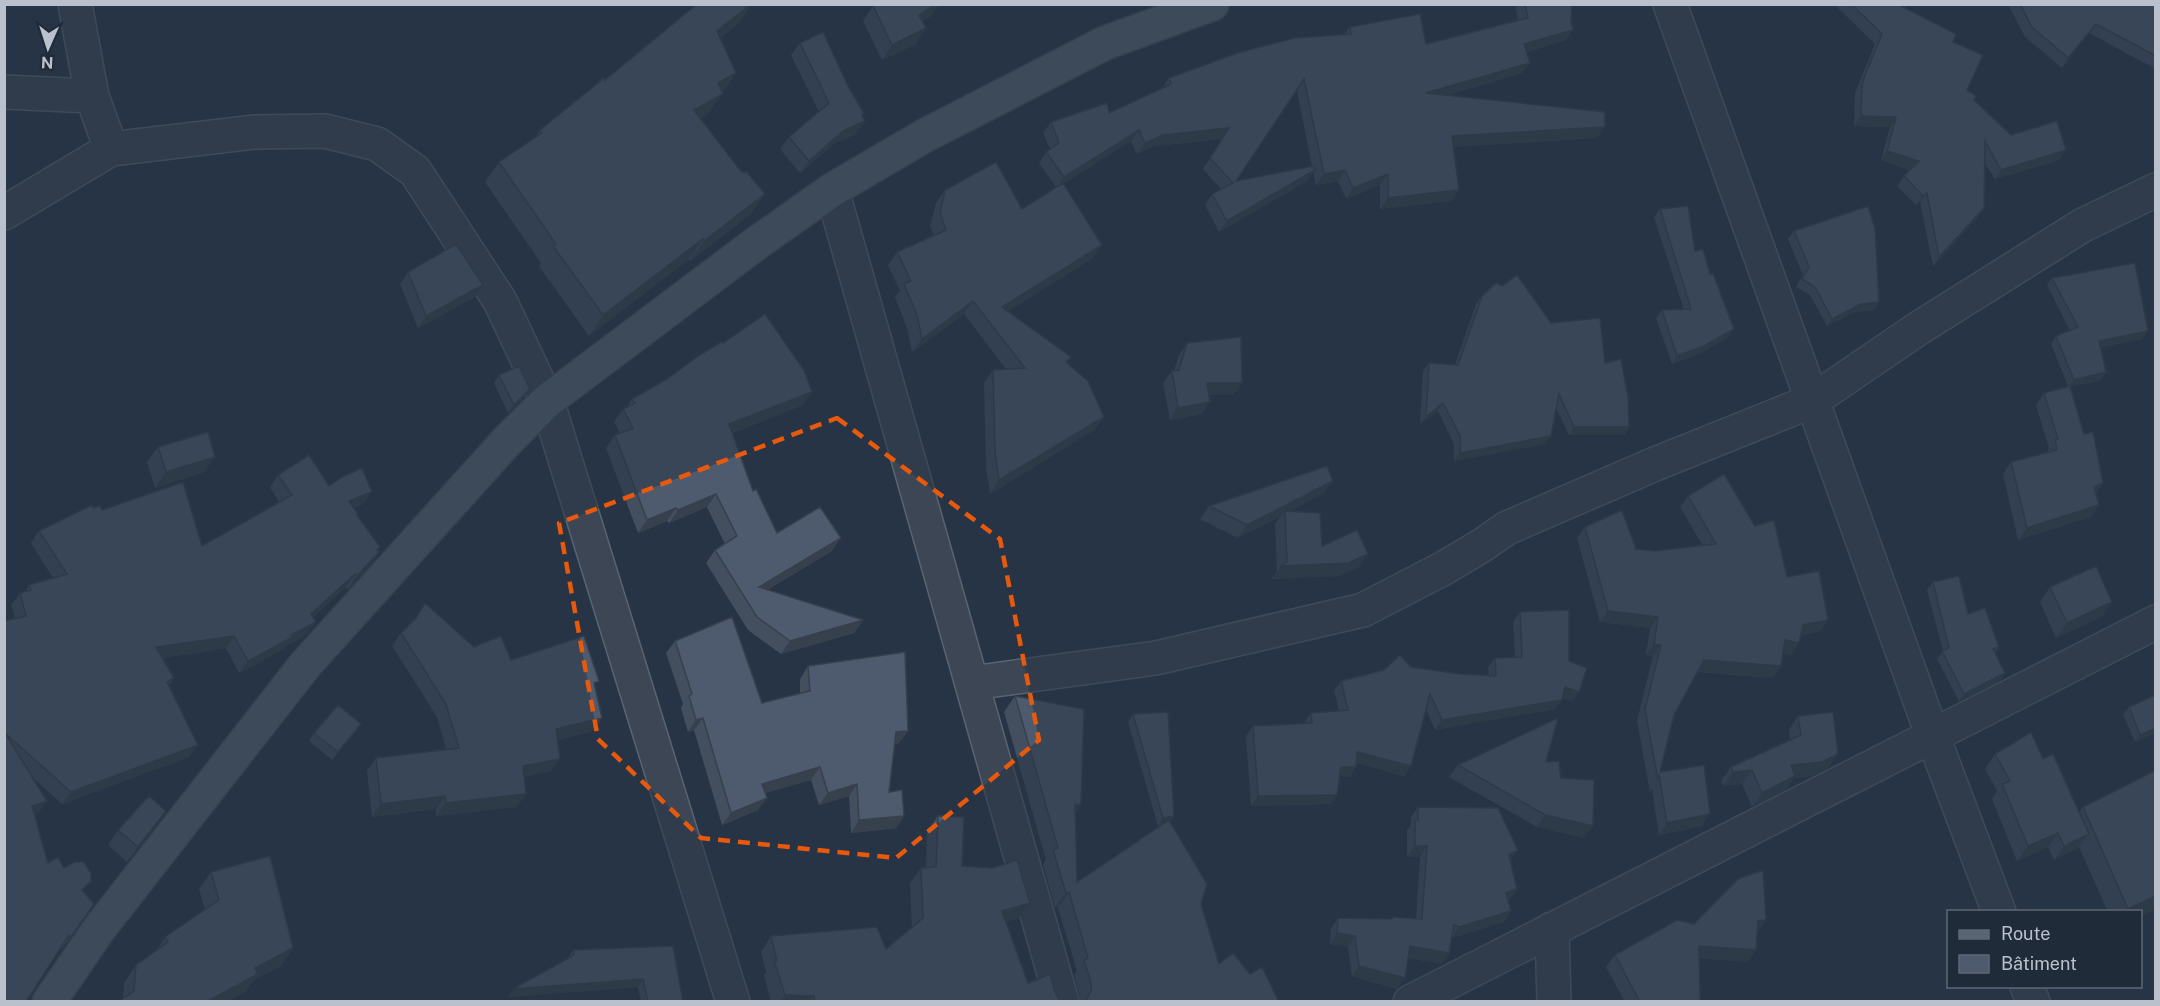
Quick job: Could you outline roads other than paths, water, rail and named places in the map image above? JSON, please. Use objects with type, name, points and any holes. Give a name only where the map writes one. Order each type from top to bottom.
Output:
[{"type":"main road","points":[[49,1002],[99,928],[305,665],[507,441],[547,401],[744,252],[832,190],[924,136],[1105,43],[1212,4]]},
{"type":"street","points":[[75,4],[92,96],[111,149]]},
{"type":"street","points":[[1670,4],[1933,737],[1998,910]]},
{"type":"street","points":[[4,92],[92,96]]},
{"type":"street","points":[[4,213],[111,149],[255,132],[325,130],[377,144],[415,171],[500,301],[547,401],[732,1002]]},
{"type":"street","points":[[832,190],[1062,1002]]},
{"type":"street","points":[[972,683],[1156,658],[1363,610],[1444,568],[1507,528],[1655,464],[1812,401],[1919,328],[2083,225],[2156,190]]},
{"type":"street","points":[[1410,1002],[2156,622]]},
{"type":"street","points":[[1552,929],[1554,1002]]}]
